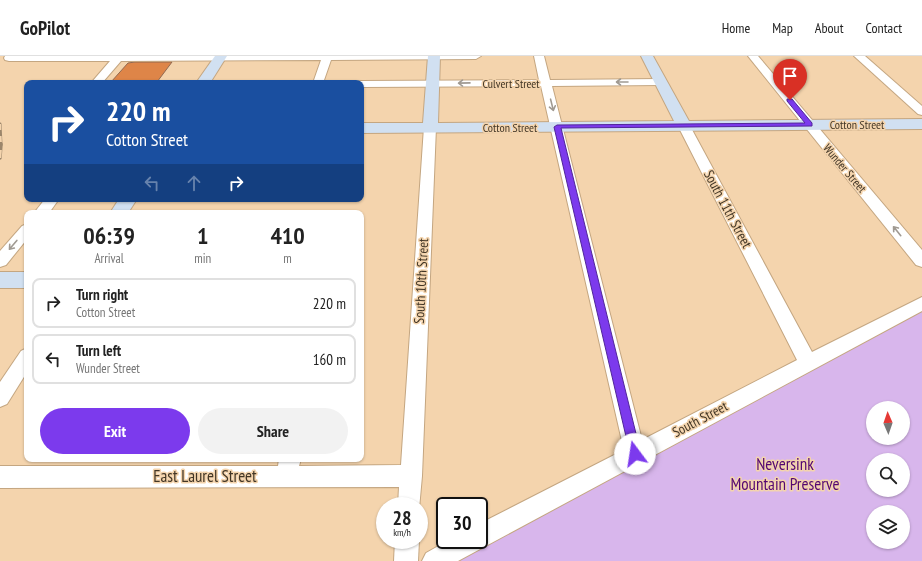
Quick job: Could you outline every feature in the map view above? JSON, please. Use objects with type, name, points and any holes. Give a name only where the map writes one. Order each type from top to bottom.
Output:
[{"type":"street","name":"South 10th Street","points":[[410,497],[434,56]]},
{"type":"street","points":[[0,65],[10,57],[476,56]]},
{"type":"street","points":[[539,56],[635,454]]},
{"type":"street","name":"South 11th Street","points":[[647,56],[808,363]]},
{"type":"street","name":"Wunder Street","points":[[753,56],[922,261]]},
{"type":"street","points":[[859,56],[922,112]]},
{"type":"street","points":[[99,80],[119,57]]},
{"type":"street","points":[[205,80],[220,57]]},
{"type":"street","points":[[319,80],[327,57]]},
{"type":"street","name":"Culvert Street","points":[[364,84],[660,82]]},
{"type":"street","name":"Cotton Street","points":[[364,128],[922,124]]},
{"type":"street","points":[[43,210],[50,202]]},
{"type":"street","points":[[0,261],[24,233]]},
{"type":"street","points":[[0,280],[24,280]]},
{"type":"street","name":"South Street","points":[[488,532],[922,303]]},
{"type":"street","points":[[0,398],[24,361]]},
{"type":"street","name":"East Laurel Street","points":[[0,477],[288,468],[411,476]]},
{"type":"street","points":[[406,561],[407,549]]},
{"type":"street","points":[[434,561],[456,549]]},
{"type":"green space","name":"Neversink Mountain Preserve","points":[[922,303],[922,561],[434,561],[460,549],[488,549],[488,535]]},
{"type":"building","points":[[172,62],[158,80],[113,80],[128,63]]},
{"type":"railway","points":[[0,124],[1,144]]},
{"type":"railway","points":[[0,158],[1,144]]},
{"type":"route","points":[[635,454],[557,127],[810,125],[790,100]]}]
